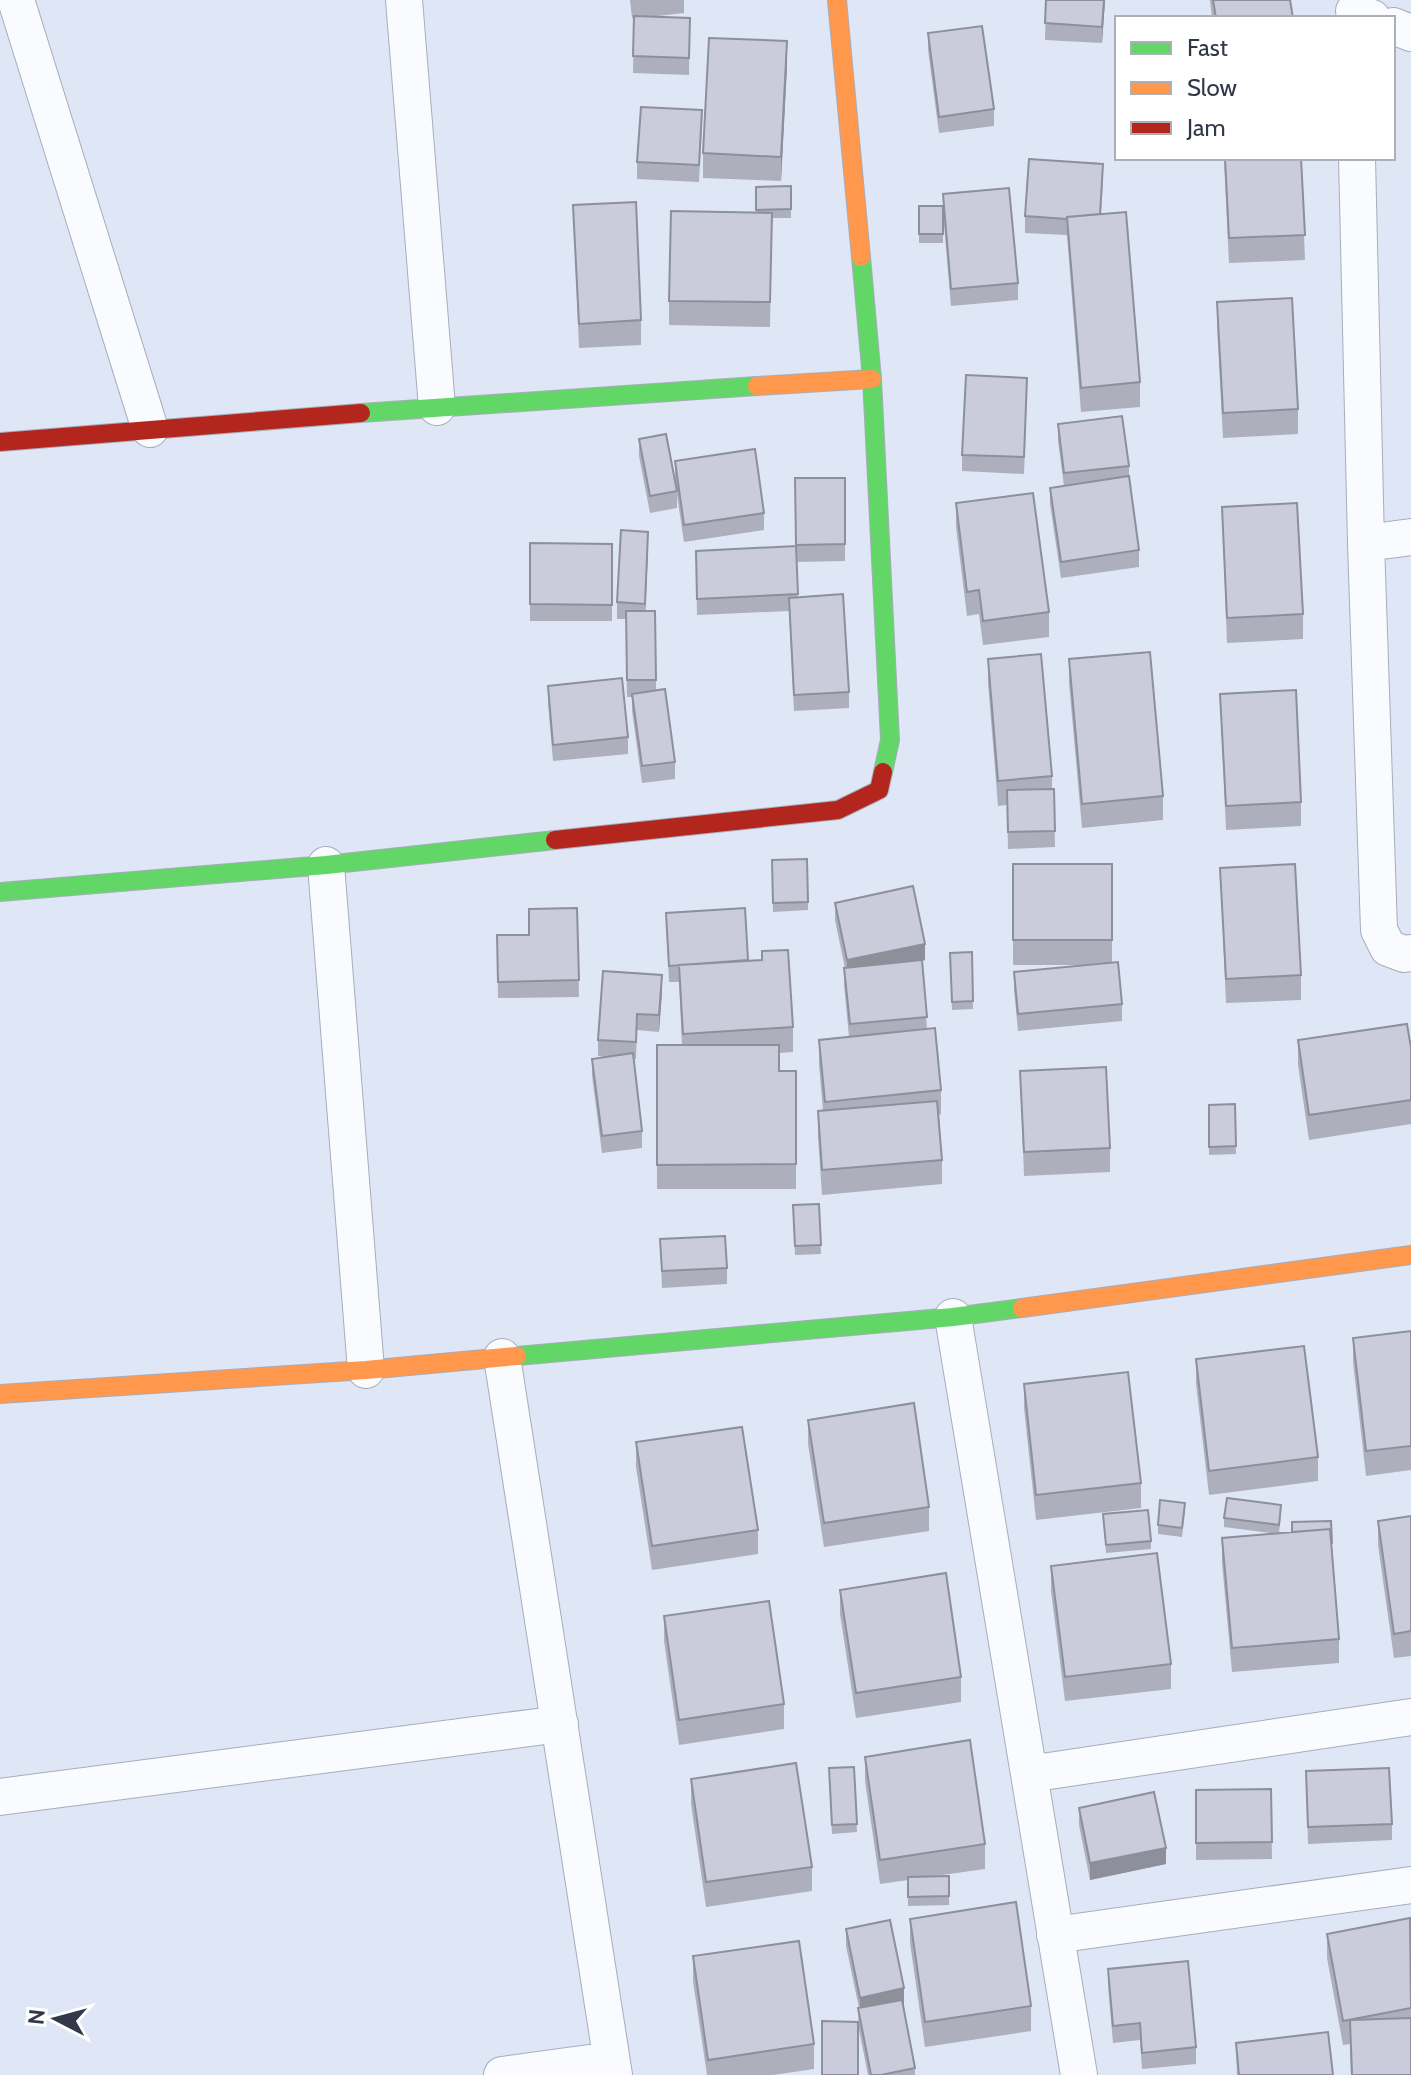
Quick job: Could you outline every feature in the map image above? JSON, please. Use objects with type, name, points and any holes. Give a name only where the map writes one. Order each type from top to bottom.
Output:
[{"type":"street","points":[[16,0],[150,429]]},
{"type":"street","points":[[404,0],[437,407]]},
{"type":"street","points":[[0,892],[326,865],[838,810],[879,790],[890,740],[872,379],[837,0]]},
{"type":"street","points":[[1357,160],[1379,930],[1388,948],[1404,954],[1411,953]]},
{"type":"street","points":[[0,442],[437,407],[872,379]]},
{"type":"street","points":[[1366,543],[1411,537]]},
{"type":"street","points":[[326,865],[366,1370]]},
{"type":"street","points":[[0,1394],[366,1370],[953,1317],[1411,1255]]},
{"type":"street","points":[[953,1317],[1079,2075]]},
{"type":"street","points":[[502,1357],[612,2068],[502,2075]]},
{"type":"street","points":[[1029,1774],[1411,1717]]},
{"type":"street","points":[[0,1797],[560,1724]]},
{"type":"street","points":[[1055,1935],[1411,1885]]},
{"type":"building","points":[[1046,0],[1104,0],[1102,27],[1045,23]]},
{"type":"building","points":[[1213,0],[1290,0],[1293,16],[1216,16]]},
{"type":"building","points":[[634,16],[690,18],[689,58],[633,56]]},
{"type":"building","points":[[982,26],[994,109],[939,117],[928,33]]},
{"type":"building","points":[[709,38],[787,41],[781,157],[703,153]]},
{"type":"building","points":[[641,107],[702,110],[699,165],[637,162]]},
{"type":"building","points":[[1029,159],[1103,164],[1100,214],[1067,219],[1025,216]]},
{"type":"building","points":[[1225,160],[1301,160],[1305,235],[1229,238]]},
{"type":"building","points":[[791,186],[791,209],[756,210],[756,187]]},
{"type":"building","points":[[1009,188],[1018,283],[951,289],[943,194]]},
{"type":"building","points":[[636,202],[641,320],[579,324],[573,205]]},
{"type":"building","points":[[919,206],[943,206],[943,234],[919,234]]},
{"type":"building","points":[[671,211],[772,213],[770,302],[669,301]]},
{"type":"building","points":[[1126,212],[1140,382],[1081,388],[1067,217]]},
{"type":"building","points":[[1292,298],[1298,409],[1223,413],[1217,302]]},
{"type":"building","points":[[966,375],[1027,378],[1024,457],[962,455]]},
{"type":"building","points":[[1122,416],[1129,466],[1064,473],[1058,424]]},
{"type":"building","points":[[666,434],[677,491],[650,496],[639,439]]},
{"type":"building","points":[[755,449],[764,513],[684,525],[675,461]]},
{"type":"building","points":[[1129,476],[1139,550],[1061,562],[1050,488]]},
{"type":"building","points":[[795,478],[845,478],[845,544],[796,545]]},
{"type":"building","points":[[1033,493],[1049,612],[983,621],[979,590],[967,592],[956,503]]},
{"type":"building","points":[[1297,503],[1303,614],[1227,618],[1222,507]]},
{"type":"building","points":[[621,530],[648,532],[645,604],[617,602]]},
{"type":"building","points":[[530,543],[612,544],[612,605],[530,604]]},
{"type":"building","points":[[796,546],[798,594],[697,599],[696,551]]},
{"type":"building","points":[[843,594],[849,692],[794,695],[789,598]]},
{"type":"building","points":[[626,611],[655,611],[656,680],[627,680]]},
{"type":"building","points":[[1150,652],[1163,796],[1082,804],[1069,659]]},
{"type":"building","points":[[1041,654],[1052,776],[998,781],[988,659]]},
{"type":"building","points":[[622,678],[628,737],[553,745],[548,686]]},
{"type":"building","points":[[665,689],[675,762],[642,766],[632,694]]},
{"type":"building","points":[[1296,690],[1301,802],[1226,806],[1220,694]]},
{"type":"building","points":[[1054,789],[1055,831],[1008,832],[1007,790]]},
{"type":"building","points":[[807,859],[808,902],[773,903],[772,860]]},
{"type":"building","points":[[1013,864],[1112,864],[1112,940],[1013,940]]},
{"type":"building","points":[[1295,864],[1301,975],[1226,979],[1220,868]]},
{"type":"building","points":[[913,886],[925,944],[847,960],[835,903]]},
{"type":"building","points":[[577,908],[579,980],[498,982],[497,935],[529,935],[529,909]]},
{"type":"building","points":[[745,908],[748,960],[669,966],[666,913]]},
{"type":"building","points":[[788,950],[793,1027],[683,1034],[679,965],[762,960],[762,951]]},
{"type":"building","points":[[972,952],[973,1001],[952,1002],[950,953]]},
{"type":"building","points":[[922,960],[927,1017],[850,1024],[844,968]]},
{"type":"building","points":[[1118,962],[1122,1004],[1018,1014],[1014,972]]},
{"type":"building","points":[[603,971],[662,975],[659,1015],[637,1014],[636,1042],[598,1040]]},
{"type":"building","points":[[1407,1024],[1411,1048],[1411,1100],[1309,1115],[1298,1040]]},
{"type":"building","points":[[935,1028],[941,1090],[825,1102],[819,1040]]},
{"type":"building","points":[[657,1045],[779,1045],[779,1071],[796,1071],[796,1164],[657,1165]]},
{"type":"building","points":[[633,1053],[642,1131],[602,1136],[592,1059]]},
{"type":"building","points":[[1106,1067],[1110,1148],[1024,1152],[1020,1071]]},
{"type":"building","points":[[937,1101],[942,1160],[822,1170],[818,1111]]},
{"type":"building","points":[[1235,1104],[1236,1146],[1209,1147],[1209,1105]]},
{"type":"building","points":[[819,1204],[821,1245],[795,1246],[793,1205]]},
{"type":"building","points":[[725,1236],[727,1268],[662,1271],[660,1239]]},
{"type":"building","points":[[1411,1331],[1411,1446],[1366,1451],[1353,1338]]},
{"type":"building","points":[[1304,1346],[1318,1457],[1209,1471],[1196,1359]]},
{"type":"building","points":[[1128,1372],[1141,1483],[1036,1495],[1024,1384]]},
{"type":"building","points":[[914,1403],[929,1507],[824,1523],[808,1420]]},
{"type":"building","points":[[742,1427],[758,1530],[652,1546],[636,1442]]},
{"type":"building","points":[[1227,1498],[1281,1505],[1279,1525],[1224,1518]]},
{"type":"building","points":[[1160,1500],[1185,1503],[1182,1528],[1158,1525]]},
{"type":"building","points":[[1148,1510],[1151,1541],[1106,1545],[1103,1514]]},
{"type":"building","points":[[1411,1516],[1411,1631],[1394,1634],[1378,1521]]},
{"type":"building","points":[[1331,1521],[1332,1544],[1330,1529],[1292,1532],[1292,1522]]},
{"type":"building","points":[[1330,1529],[1339,1639],[1232,1648],[1222,1538]]},
{"type":"building","points":[[1157,1553],[1171,1664],[1065,1677],[1051,1566]]},
{"type":"building","points":[[946,1573],[961,1677],[856,1693],[840,1590]]},
{"type":"building","points":[[769,1601],[784,1704],[679,1720],[664,1616]]},
{"type":"building","points":[[970,1740],[985,1844],[880,1860],[865,1757]]},
{"type":"building","points":[[796,1763],[812,1867],[706,1882],[691,1779]]},
{"type":"building","points":[[854,1767],[857,1824],[832,1825],[829,1768]]},
{"type":"building","points":[[1389,1768],[1392,1824],[1308,1827],[1306,1771]]},
{"type":"building","points":[[1271,1789],[1272,1842],[1196,1843],[1196,1790]]},
{"type":"building","points":[[1154,1792],[1166,1848],[1090,1863],[1079,1808]]},
{"type":"building","points":[[949,1876],[949,1896],[908,1897],[908,1877]]},
{"type":"building","points":[[1016,1902],[1031,2006],[925,2022],[910,1919]]},
{"type":"building","points":[[1410,1918],[1411,2008],[1343,2021],[1327,1934]]},
{"type":"building","points":[[890,1920],[904,1988],[860,1998],[846,1929]]},
{"type":"building","points":[[799,1941],[814,2044],[708,2060],[693,1956]]},
{"type":"building","points":[[1188,1961],[1196,2047],[1142,2053],[1140,2023],[1113,2026],[1108,1969]]},
{"type":"building","points":[[902,2000],[915,2068],[871,2075],[858,2008]]},
{"type":"building","points":[[1411,2018],[1411,2075],[1352,2075],[1350,2020]]},
{"type":"building","points":[[822,2021],[858,2022],[858,2075],[822,2075]]},
{"type":"building","points":[[1328,2032],[1333,2075],[1239,2075],[1236,2043]]},
{"type":"traffic: fast","points":[[861,257],[872,379],[890,740],[883,772]]},
{"type":"traffic: fast","points":[[361,413],[757,386]]},
{"type":"traffic: fast","points":[[0,892],[326,865],[555,840]]},
{"type":"traffic: fast","points":[[517,1356],[953,1317],[1022,1308]]},
{"type":"traffic: slow","points":[[837,0],[861,257]]},
{"type":"traffic: slow","points":[[757,386],[872,379]]},
{"type":"traffic: slow","points":[[1022,1308],[1411,1255]]},
{"type":"traffic: slow","points":[[0,1394],[366,1370],[517,1356]]},
{"type":"traffic: jam","points":[[0,442],[361,413]]},
{"type":"traffic: jam","points":[[555,840],[838,810],[879,790],[883,772]]}]
